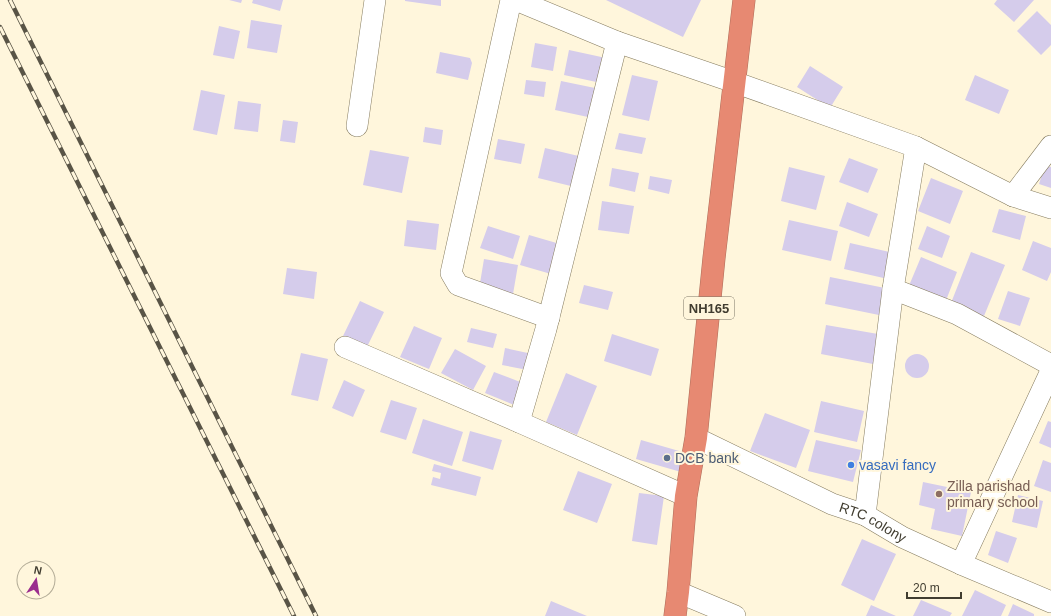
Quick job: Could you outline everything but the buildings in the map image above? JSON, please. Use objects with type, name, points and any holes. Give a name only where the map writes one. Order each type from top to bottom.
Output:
[{"type":"highway","name":"NH165","points":[[675,616],[686,496],[696,438],[714,258],[744,0]]},
{"type":"street","points":[[357,126],[375,0]]},
{"type":"street","points":[[511,0],[451,273],[458,285],[549,318]]},
{"type":"street","points":[[516,0],[617,42],[916,147],[1013,196],[1051,208]]},
{"type":"street","points":[[519,422],[549,318],[617,42]]},
{"type":"street","points":[[1013,196],[1051,146]]},
{"type":"street","points":[[866,515],[893,289],[916,147]]},
{"type":"street","points":[[893,289],[957,314],[1051,365]]},
{"type":"street","points":[[345,347],[686,496]]},
{"type":"street","points":[[961,564],[1051,372]]},
{"type":"street","name":"RTC colony","points":[[696,438],[832,504],[866,515],[902,537],[1051,602]]},
{"type":"street","points":[[678,592],[735,616]]},
{"type":"railway","points":[[10,0],[316,616]]},
{"type":"railway","points":[[0,27],[294,616]]},
{"type":"place","name":"DCB bank","points":[[667,458]]},
{"type":"place","name":"vasavi fancy","points":[[851,465]]},
{"type":"place","name":"Zilla parishad primary school","points":[[939,494]]}]
